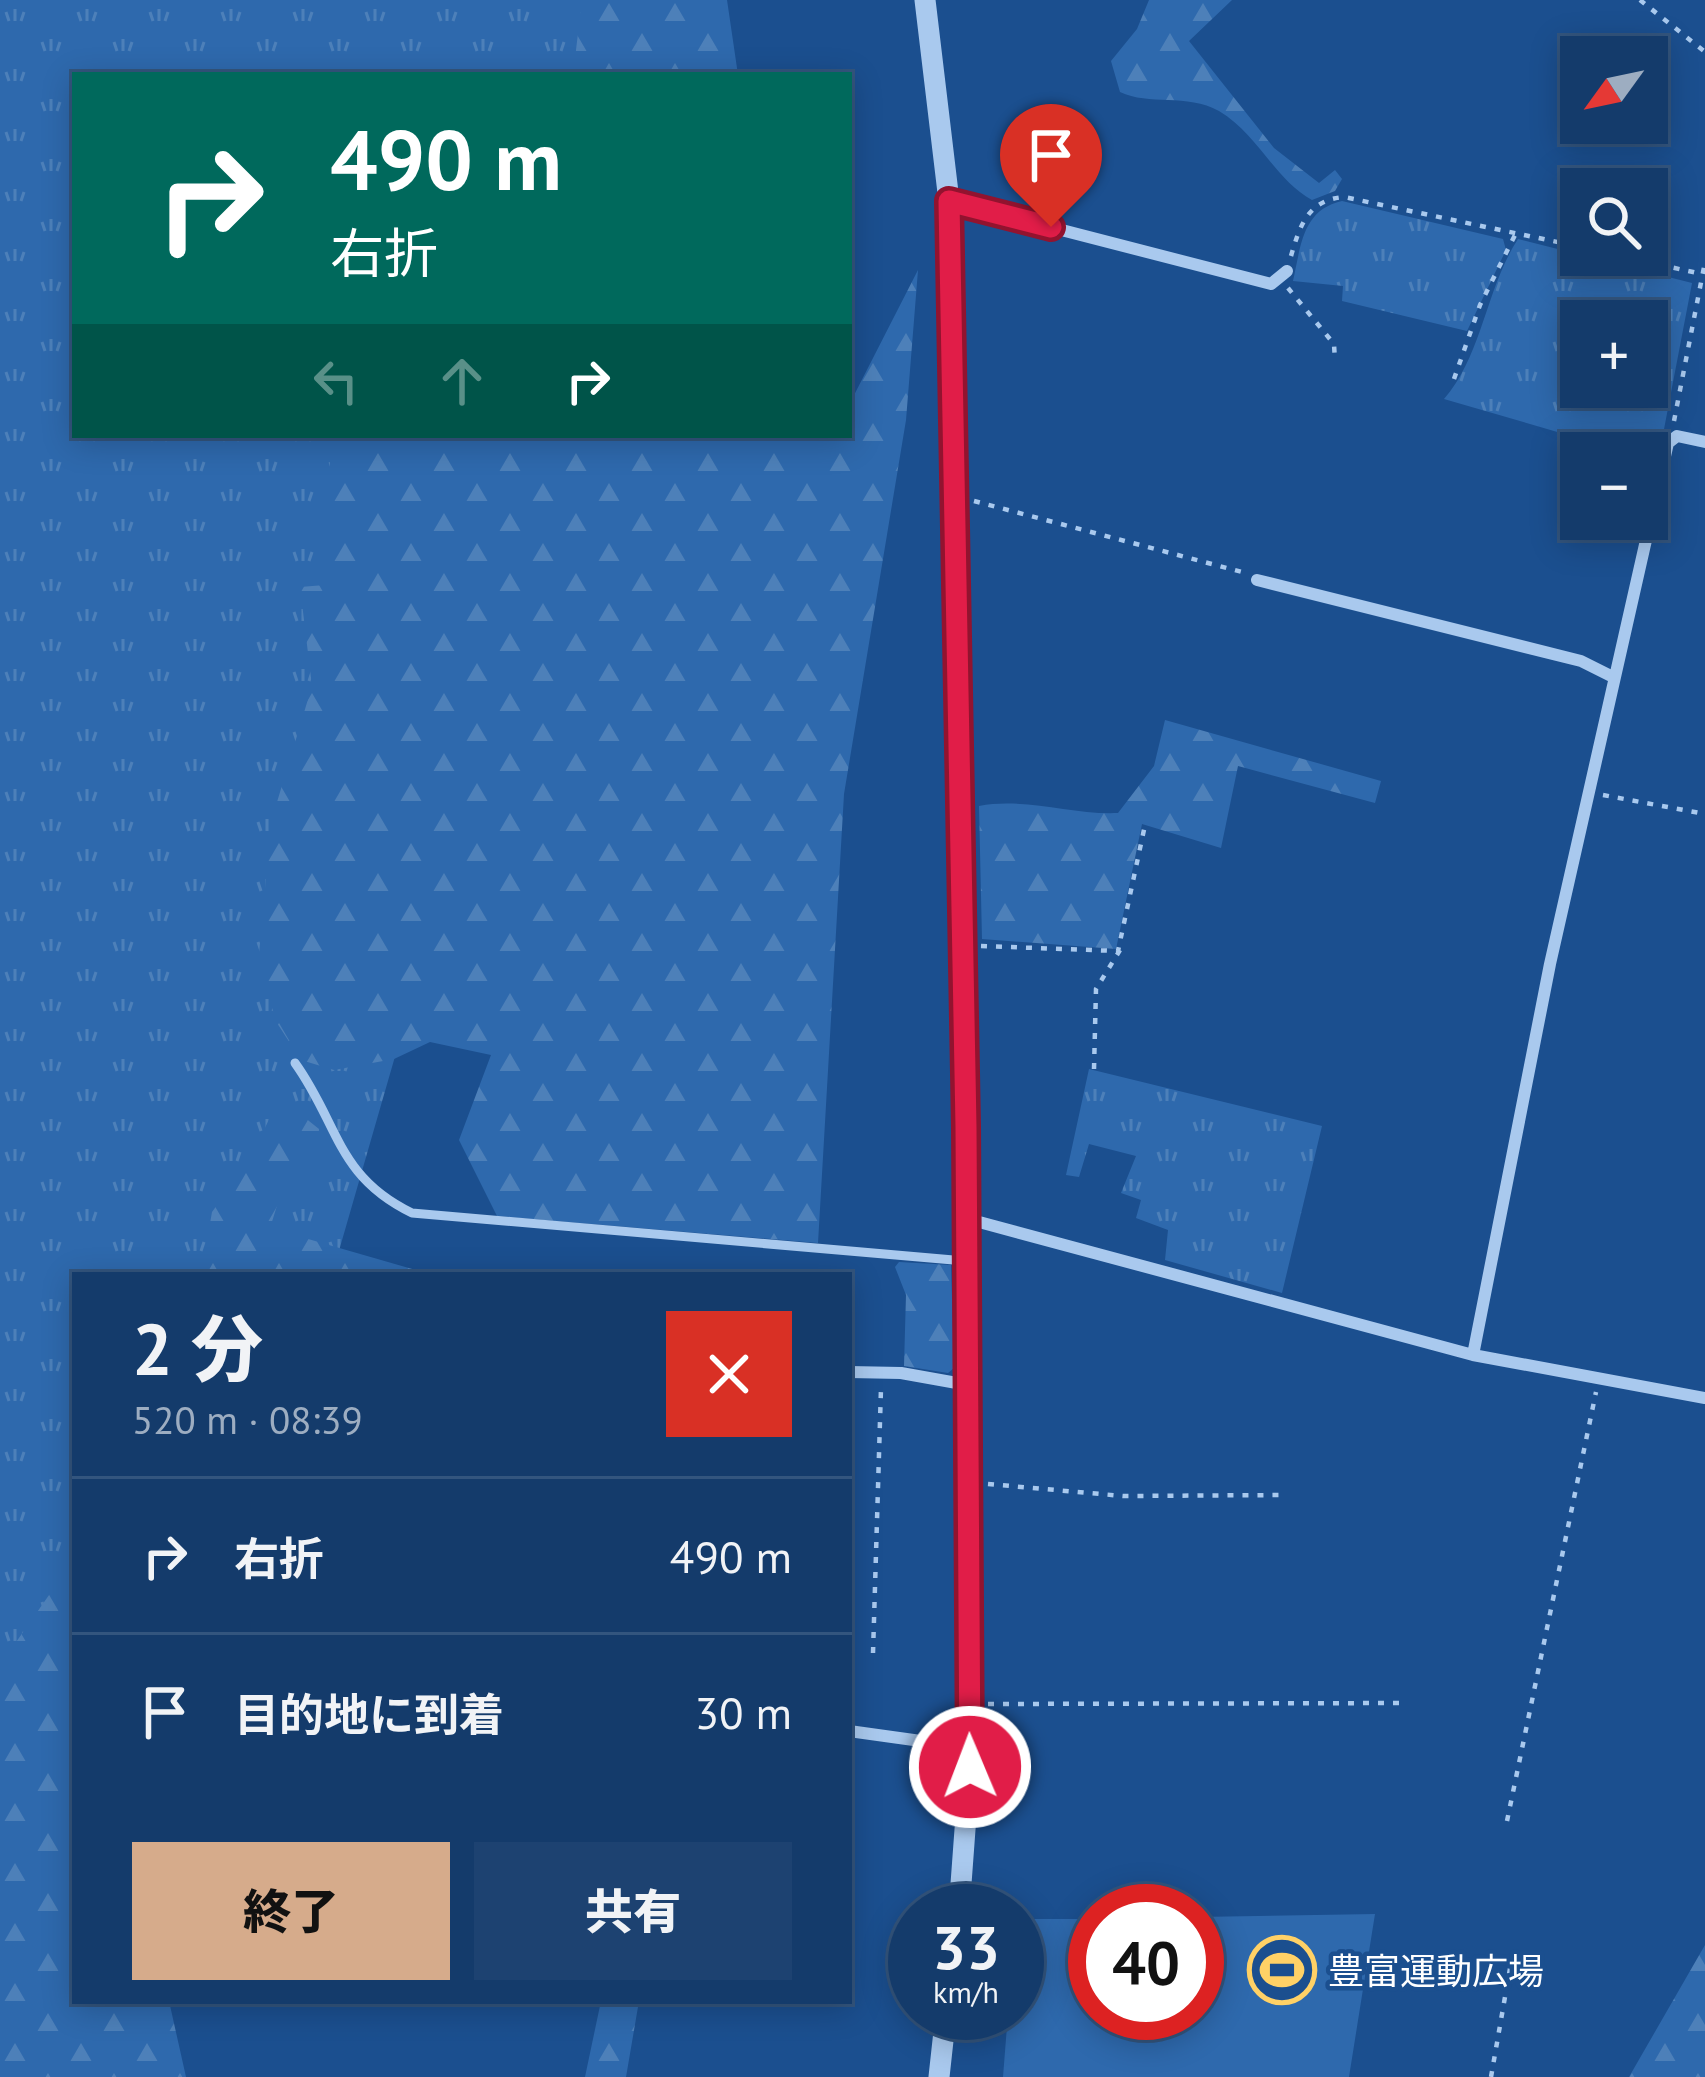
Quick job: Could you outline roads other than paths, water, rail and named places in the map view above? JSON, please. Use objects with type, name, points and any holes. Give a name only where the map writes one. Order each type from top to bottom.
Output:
[{"type":"street","points":[[925,0],[949,201],[957,497],[970,1748],[961,1884]]},
{"type":"street","points":[[949,201],[1271,284],[1284,276]]},
{"type":"street","points":[[1473,1355],[1550,964],[1671,437],[1705,442]]},
{"type":"street","points":[[1257,580],[1581,661],[1613,677]]},
{"type":"street","points":[[968,1219],[1473,1355],[1705,1398]]},
{"type":"street","points":[[852,1372],[881,1371],[968,1385]]},
{"type":"street","points":[[852,1730],[970,1748]]},
{"type":"street","points":[[939,2077],[943,2040]]},
{"type":"lane","points":[[295,1063],[354,1171],[368,1188],[412,1213],[968,1261]]},
{"type":"place","name":"豊富運動広場","points":[[1282,1970]]}]
